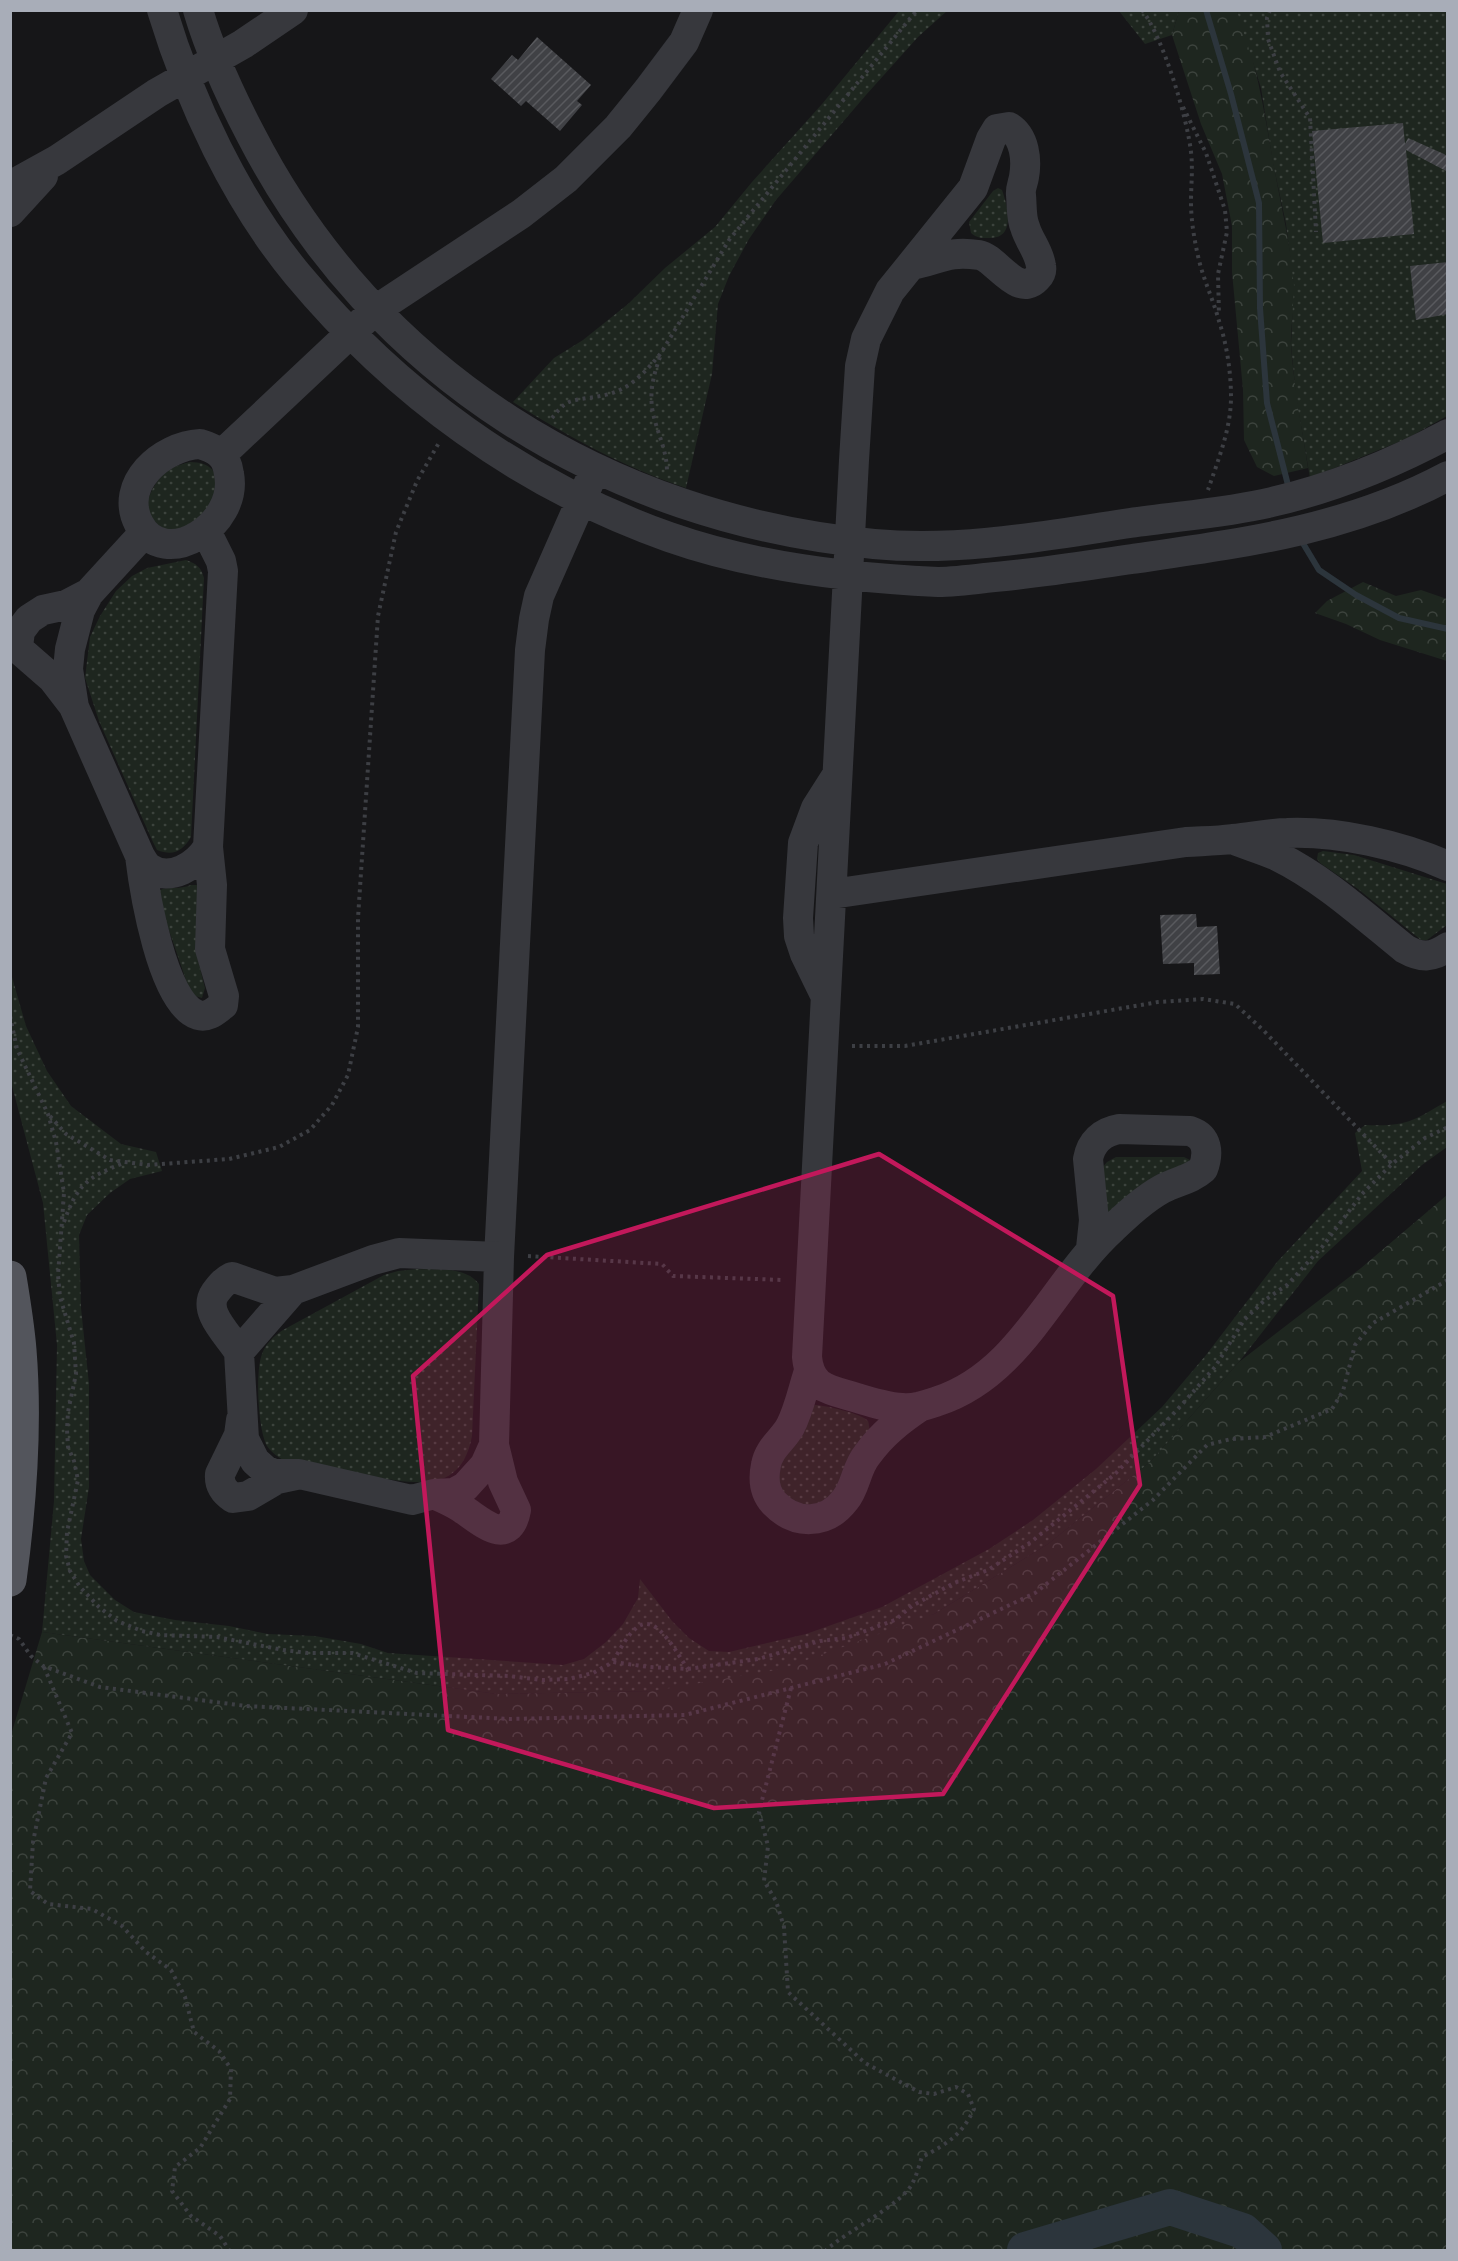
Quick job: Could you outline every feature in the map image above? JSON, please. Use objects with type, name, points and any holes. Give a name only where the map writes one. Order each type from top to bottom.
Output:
[{"type":"main road","points":[[10,1277],[20,1351],[21,1432],[17,1528],[10,1580]]},
{"type":"street","points":[[162,10],[185,77],[233,179],[266,231],[296,272],[350,332],[428,404],[524,471],[580,500],[671,538],[744,558],[849,575],[943,582],[997,577],[1256,542],[1341,520],[1400,498],[1448,476]]},
{"type":"street","points":[[198,10],[226,88],[264,161],[323,251],[374,311],[450,377],[542,441],[595,469],[684,505],[750,523],[850,541],[940,546],[1003,543],[1270,502],[1309,492],[1383,466],[1448,434]]},
{"type":"street","points":[[10,186],[57,160],[148,99],[215,61],[293,10]]},
{"type":"street","points":[[684,42],[698,10]]},
{"type":"street","points":[[222,454],[374,311],[520,214],[566,179],[618,127],[684,42],[718,10]]},
{"type":"street","points":[[973,188],[991,139],[997,129],[1009,127],[1020,138],[1026,160],[1021,190],[1024,227],[1042,269],[1035,281],[1020,284],[982,256]]},
{"type":"street","points":[[10,212],[57,160]]},
{"type":"street","points":[[1021,190],[1008,179],[997,177],[981,181],[973,188],[890,291],[866,339],[858,393],[807,1357],[809,1371],[814,1380],[824,1388],[885,1406],[905,1408],[945,1399],[970,1385],[1023,1340],[1091,1248],[1151,1196],[1203,1169],[1206,1145],[1200,1136],[1190,1131],[1119,1129],[1110,1131],[1094,1142],[1088,1159],[1094,1220],[1091,1248]]},
{"type":"street","points":[[911,266],[951,254],[982,256],[1007,246],[1017,239],[1024,227]]},
{"type":"street","points":[[200,444],[222,454],[228,466],[230,495],[217,520],[206,531],[198,537],[168,544],[157,541],[144,533],[135,518],[136,491],[141,480],[160,456],[186,445],[200,444]]},
{"type":"street","points":[[513,1256],[399,1253],[293,1290],[275,1292],[232,1277],[225,1280],[211,1299],[210,1309],[239,1352],[244,1439],[255,1461],[274,1474],[299,1474],[412,1500],[434,1494],[454,1493],[465,1487],[485,1465],[494,1445],[513,1256],[530,650],[539,596],[595,469]]},
{"type":"street","points":[[140,856],[151,925],[176,993],[186,1007],[196,1014],[206,1016],[223,1005],[224,996],[210,949],[212,885],[208,847],[223,571],[221,561],[206,531]]},
{"type":"street","points":[[74,707],[68,669],[70,649],[80,610],[89,593],[144,533]]},
{"type":"street","points":[[89,593],[66,605],[43,610],[29,619],[20,631],[18,645],[28,658],[63,689],[74,707],[140,856],[149,868],[158,871],[180,871],[201,858],[208,847]]},
{"type":"street","points":[[826,999],[805,954],[799,936],[798,918],[803,843],[816,808],[838,772]]},
{"type":"street","points":[[832,894],[1186,842],[1286,833],[1319,834],[1405,850],[1448,866]]},
{"type":"street","points":[[1232,839],[1276,856],[1306,874],[1332,891],[1404,949],[1417,956],[1428,957],[1448,947]]},
{"type":"street","points":[[239,1352],[293,1290]]},
{"type":"street","points":[[809,1371],[789,1428],[768,1454],[764,1477],[765,1489],[771,1500],[791,1516],[801,1520],[814,1519],[836,1509],[846,1500],[864,1457],[896,1423],[921,1406]]},
{"type":"street","points":[[242,1414],[239,1435],[220,1474],[219,1480],[226,1494],[233,1498],[248,1496],[277,1479],[299,1474]]},
{"type":"street","points":[[434,1494],[463,1509],[491,1529],[498,1530],[505,1527],[511,1522],[516,1510],[503,1482],[494,1445]]},
{"type":"path","points":[[551,418],[570,402],[610,394],[634,382],[648,369],[661,353],[729,240],[917,10]]},
{"type":"path","points":[[1142,10],[1157,36],[1179,101],[1191,153],[1191,203],[1198,257],[1220,322],[1228,359],[1231,417],[1207,491]]},
{"type":"path","points":[[1270,10],[1267,18],[1268,39],[1280,72],[1310,118],[1316,232]]},
{"type":"path","points":[[1179,101],[1206,153],[1225,210],[1227,232],[1218,274],[1220,322]]},
{"type":"path","points":[[661,353],[652,378],[650,396],[655,421],[666,449],[667,475]]},
{"type":"path","points":[[48,1114],[66,1134],[86,1148],[110,1160],[148,1165],[229,1159],[279,1148],[310,1130],[332,1105],[348,1075],[358,1027],[358,918],[378,616],[396,532],[417,481],[440,440]]},
{"type":"path","points":[[852,1046],[905,1046],[1158,1002],[1203,999],[1235,1004],[1392,1164]]},
{"type":"path","points":[[10,1016],[17,1049],[48,1114],[56,1142],[64,1193],[58,1275],[60,1297],[74,1343],[76,1374],[68,1412],[68,1447],[78,1480],[67,1532],[66,1556],[70,1570],[80,1587],[99,1607],[117,1621],[160,1635],[217,1637],[309,1653],[352,1653],[417,1673],[508,1676],[542,1680],[569,1679],[593,1673],[613,1662],[631,1634],[639,1626],[647,1623],[655,1625],[664,1634],[688,1669]]},
{"type":"path","points":[[613,1662],[688,1669],[758,1659],[820,1641],[846,1638],[895,1620],[912,1606],[954,1584],[988,1570],[1031,1542],[1115,1474],[1215,1367],[1245,1320],[1265,1300],[1287,1285],[1322,1247],[1362,1194],[1392,1164],[1425,1138],[1448,1126]]},
{"type":"path","points":[[63,1227],[73,1196],[83,1185],[95,1176],[124,1163]]},
{"type":"path","points":[[513,1256],[662,1264],[673,1276],[783,1280]]},
{"type":"path","points":[[10,1635],[19,1639],[31,1656],[43,1666],[100,1687],[246,1706],[510,1719],[685,1715],[885,1664],[1035,1593],[1153,1500],[1207,1444],[1231,1439],[1265,1437],[1332,1409],[1343,1391],[1355,1345],[1373,1323],[1448,1280]]},
{"type":"path","points":[[43,1666],[72,1733],[46,1778],[33,1842],[30,1891],[48,1904],[92,1909],[122,1926],[146,1952],[171,1970],[185,1997],[194,2032],[219,2051],[231,2069],[230,2099],[200,2148],[175,2167],[172,2191],[191,2216],[220,2236],[229,2250]]},
{"type":"path","points":[[790,1688],[759,1812],[768,1846],[764,1881],[777,1901],[784,1927],[788,1992],[865,2063],[919,2092],[934,2094],[956,2087],[968,2094],[974,2109],[967,2125],[948,2143],[922,2157],[912,2186],[892,2204],[838,2239],[826,2250]]},
{"type":"highlighted area","points":[[879,1154],[1113,1296],[1140,1485],[943,1794],[714,1808],[448,1730],[413,1376],[547,1255]]},
{"type":"green space","points":[[899,11],[947,11],[918,37],[866,95],[776,200],[749,239],[729,276],[718,304],[712,374],[686,488],[597,450],[513,402],[554,358],[583,340],[628,304],[665,268],[715,227]]},
{"type":"green space","points":[[1119,11],[1179,11],[1172,35],[1145,44]]},
{"type":"green space","points":[[1179,11],[1237,11],[1244,29],[1263,104],[1292,267],[1294,306],[1291,346],[1308,468],[1274,476],[1257,467],[1244,440],[1243,390],[1232,272],[1232,226],[1222,174],[1201,124],[1172,35]]},
{"type":"green space","points":[[1237,11],[1447,11],[1447,416],[1406,439],[1310,478],[1296,396],[1291,344],[1294,285],[1286,224],[1261,88]]},
{"type":"green space","points":[[998,188],[1002,190],[1008,213],[1007,228],[998,237],[975,236],[971,233],[969,222],[993,191]]},
{"type":"green space","points":[[190,462],[210,467],[214,473],[216,488],[210,516],[168,539],[145,509],[151,492],[160,478],[172,468]]},
{"type":"green space","points":[[186,560],[198,566],[204,578],[191,837],[181,849],[168,853],[157,850],[152,840],[99,721],[85,678],[90,637],[116,591],[132,576],[147,568]]},
{"type":"green space","points":[[1363,582],[1396,596],[1421,590],[1447,599],[1447,661],[1380,640],[1315,613],[1327,601]]},
{"type":"green space","points":[[1323,851],[1354,855],[1447,884],[1447,925],[1427,940],[1421,940],[1358,889],[1320,863],[1317,859],[1318,853]]},
{"type":"green space","points":[[197,885],[197,956],[205,988],[202,998],[195,996],[189,989],[158,898],[160,890]]},
{"type":"green space","points":[[10,970],[26,1026],[47,1071],[71,1106],[121,1144],[156,1152],[162,1171],[130,1179],[110,1193],[87,1215],[79,1235],[81,1308],[89,1384],[89,1487],[81,1539],[84,1561],[90,1575],[115,1600],[134,1612],[268,1634],[315,1636],[361,1644],[388,1653],[563,1665],[584,1659],[606,1642],[623,1624],[638,1598],[640,1579],[672,1621],[689,1638],[709,1651],[729,1652],[806,1634],[882,1607],[989,1549],[1033,1520],[1096,1469],[1162,1407],[1206,1355],[1277,1262],[1362,1171],[1355,1133],[1365,1125],[1390,1125],[1409,1121],[1447,1101],[1447,1147],[1422,1165],[1318,1261],[1239,1362],[1150,1462],[1048,1544],[934,1614],[782,1669],[653,1691],[497,1694],[42,1632],[54,1501],[57,1345],[43,1203],[11,1082]]},
{"type":"green space","points":[[1116,1157],[1184,1157],[1193,1165],[1108,1220],[1101,1169]]},
{"type":"green space","points":[[1447,1195],[1448,2245],[1445,2250],[11,2250],[11,1735],[42,1632],[497,1694],[653,1691],[934,1614],[1048,1544],[1150,1462],[1239,1362],[1361,1268]]},
{"type":"green space","points":[[417,1269],[459,1272],[473,1278],[479,1284],[472,1436],[466,1455],[458,1468],[435,1481],[405,1481],[293,1465],[275,1455],[267,1446],[264,1438],[258,1400],[260,1362],[268,1343],[283,1330],[384,1275]]},
{"type":"green space","points":[[815,1405],[834,1408],[865,1418],[870,1431],[828,1501],[799,1507],[780,1490],[777,1462],[809,1410]]},
{"type":"building","points":[[537,37],[591,85],[577,101],[582,105],[560,131],[526,101],[521,106],[491,79],[512,55],[518,60]]},
{"type":"building","points":[[1403,123],[1405,144],[1408,138],[1448,157],[1448,172],[1406,150],[1414,234],[1323,243],[1312,131]]},
{"type":"building","points":[[1448,262],[1448,314],[1416,320],[1410,266]]},
{"type":"building","points":[[1196,914],[1197,927],[1217,926],[1220,974],[1194,975],[1194,963],[1163,964],[1160,915]]},
{"type":"waterway","points":[[1206,10],[1231,94],[1259,203],[1260,308],[1267,403],[1289,489]]},
{"type":"waterway","points":[[1301,540],[1319,570],[1356,595],[1399,618],[1448,629]]},
{"type":"waterway","points":[[1025,2250],[1170,2207],[1243,2231],[1264,2250]]}]
